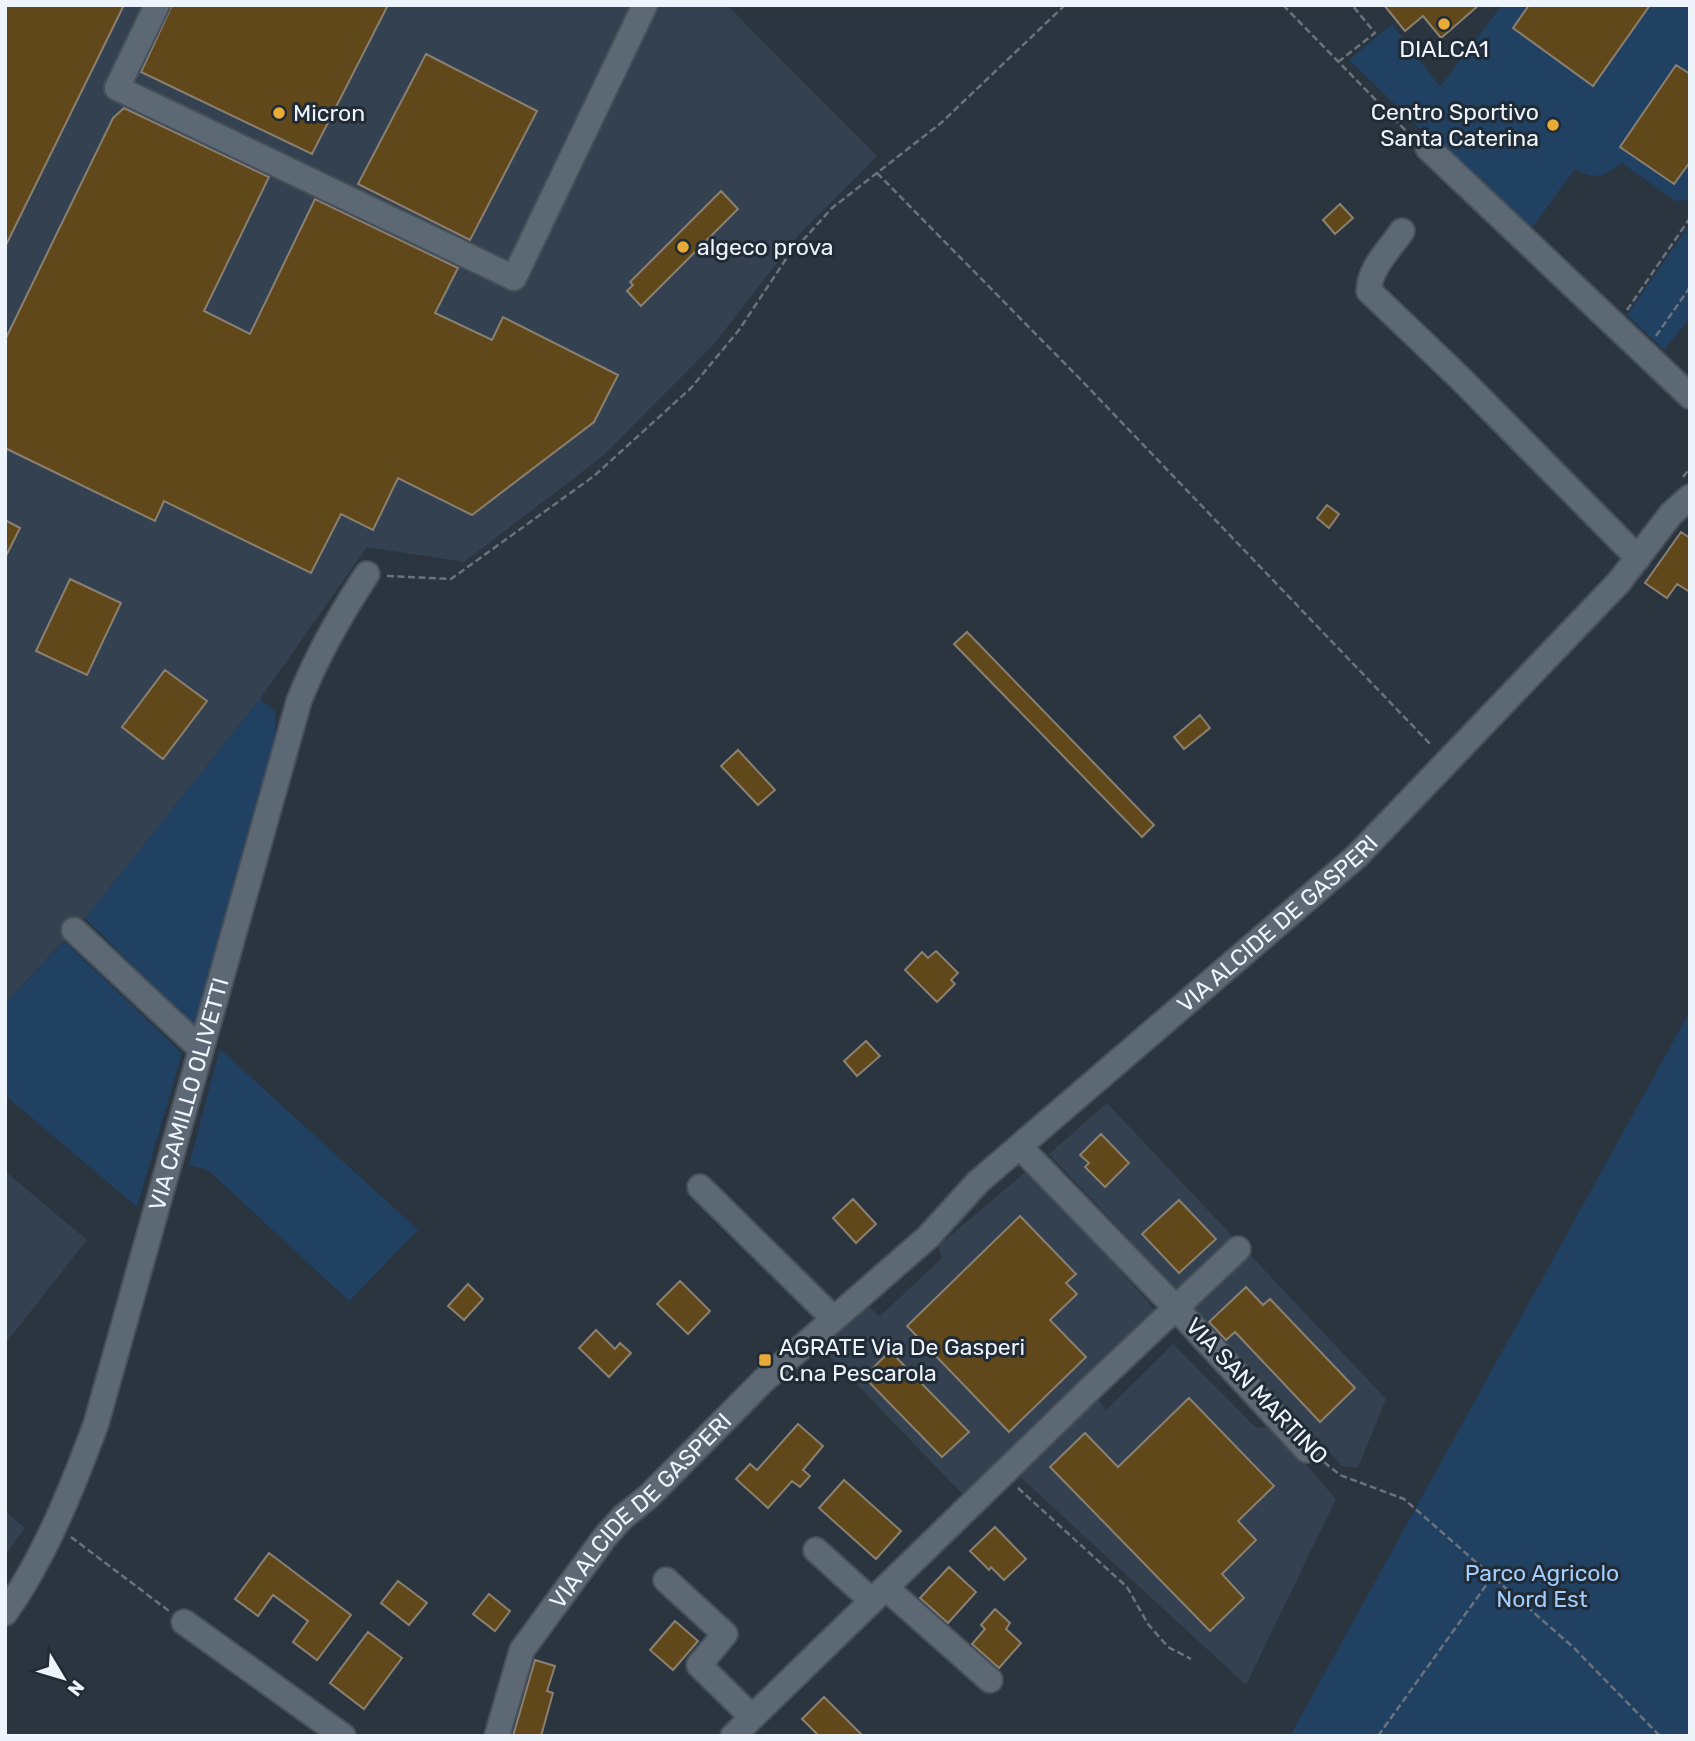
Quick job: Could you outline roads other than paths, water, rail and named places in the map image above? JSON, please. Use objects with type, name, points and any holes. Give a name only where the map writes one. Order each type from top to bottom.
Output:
[{"type":"street","points":[[157,5],[117,88],[514,278],[645,5]]},
{"type":"street","points":[[1428,148],[1690,396]]},
{"type":"street","points":[[1402,231],[1377,265],[1369,282],[1369,290],[1461,377],[1638,558]]},
{"type":"street","points":[[1671,514],[1690,485]]},
{"type":"street","name":"VIA ALCIDE DE GASPERI","points":[[497,1736],[522,1650],[605,1537],[623,1517],[648,1497],[764,1380],[928,1237],[978,1182],[1357,856],[1619,582],[1671,514],[1690,497]]},
{"type":"street","name":"VIA CAMILLO OLIVETTI","points":[[5,1613],[68,1495],[96,1424],[299,701],[313,663],[367,574]]},
{"type":"street","points":[[74,930],[201,1049]]},
{"type":"street","name":"VIA SAN MARTINO","points":[[1020,1147],[1176,1308],[1307,1450]]},
{"type":"street","points":[[700,1187],[833,1318]]},
{"type":"street","name":"VIA SAN MARTINO","points":[[733,1736],[1238,1249]]},
{"type":"street","points":[[816,1550],[879,1594],[990,1680]]},
{"type":"street","points":[[666,1580],[725,1634],[699,1665],[752,1717]]},
{"type":"street","points":[[184,1622],[343,1736]]},
{"type":"place","name":"DIALCA1","points":[[1444,24]]},
{"type":"place","name":"Micron","points":[[279,113]]},
{"type":"place","name":"Centro Sportivo Santa Caterina","points":[[1553,125]]},
{"type":"place","name":"algeco prova","points":[[683,247]]},
{"type":"place","name":"AGRATE Via De Gasperi C.na Pescarola","points":[[765,1360]]},
{"type":"park label","name":"Parco Agricolo Nord Est","points":[[1542,1586]]}]
